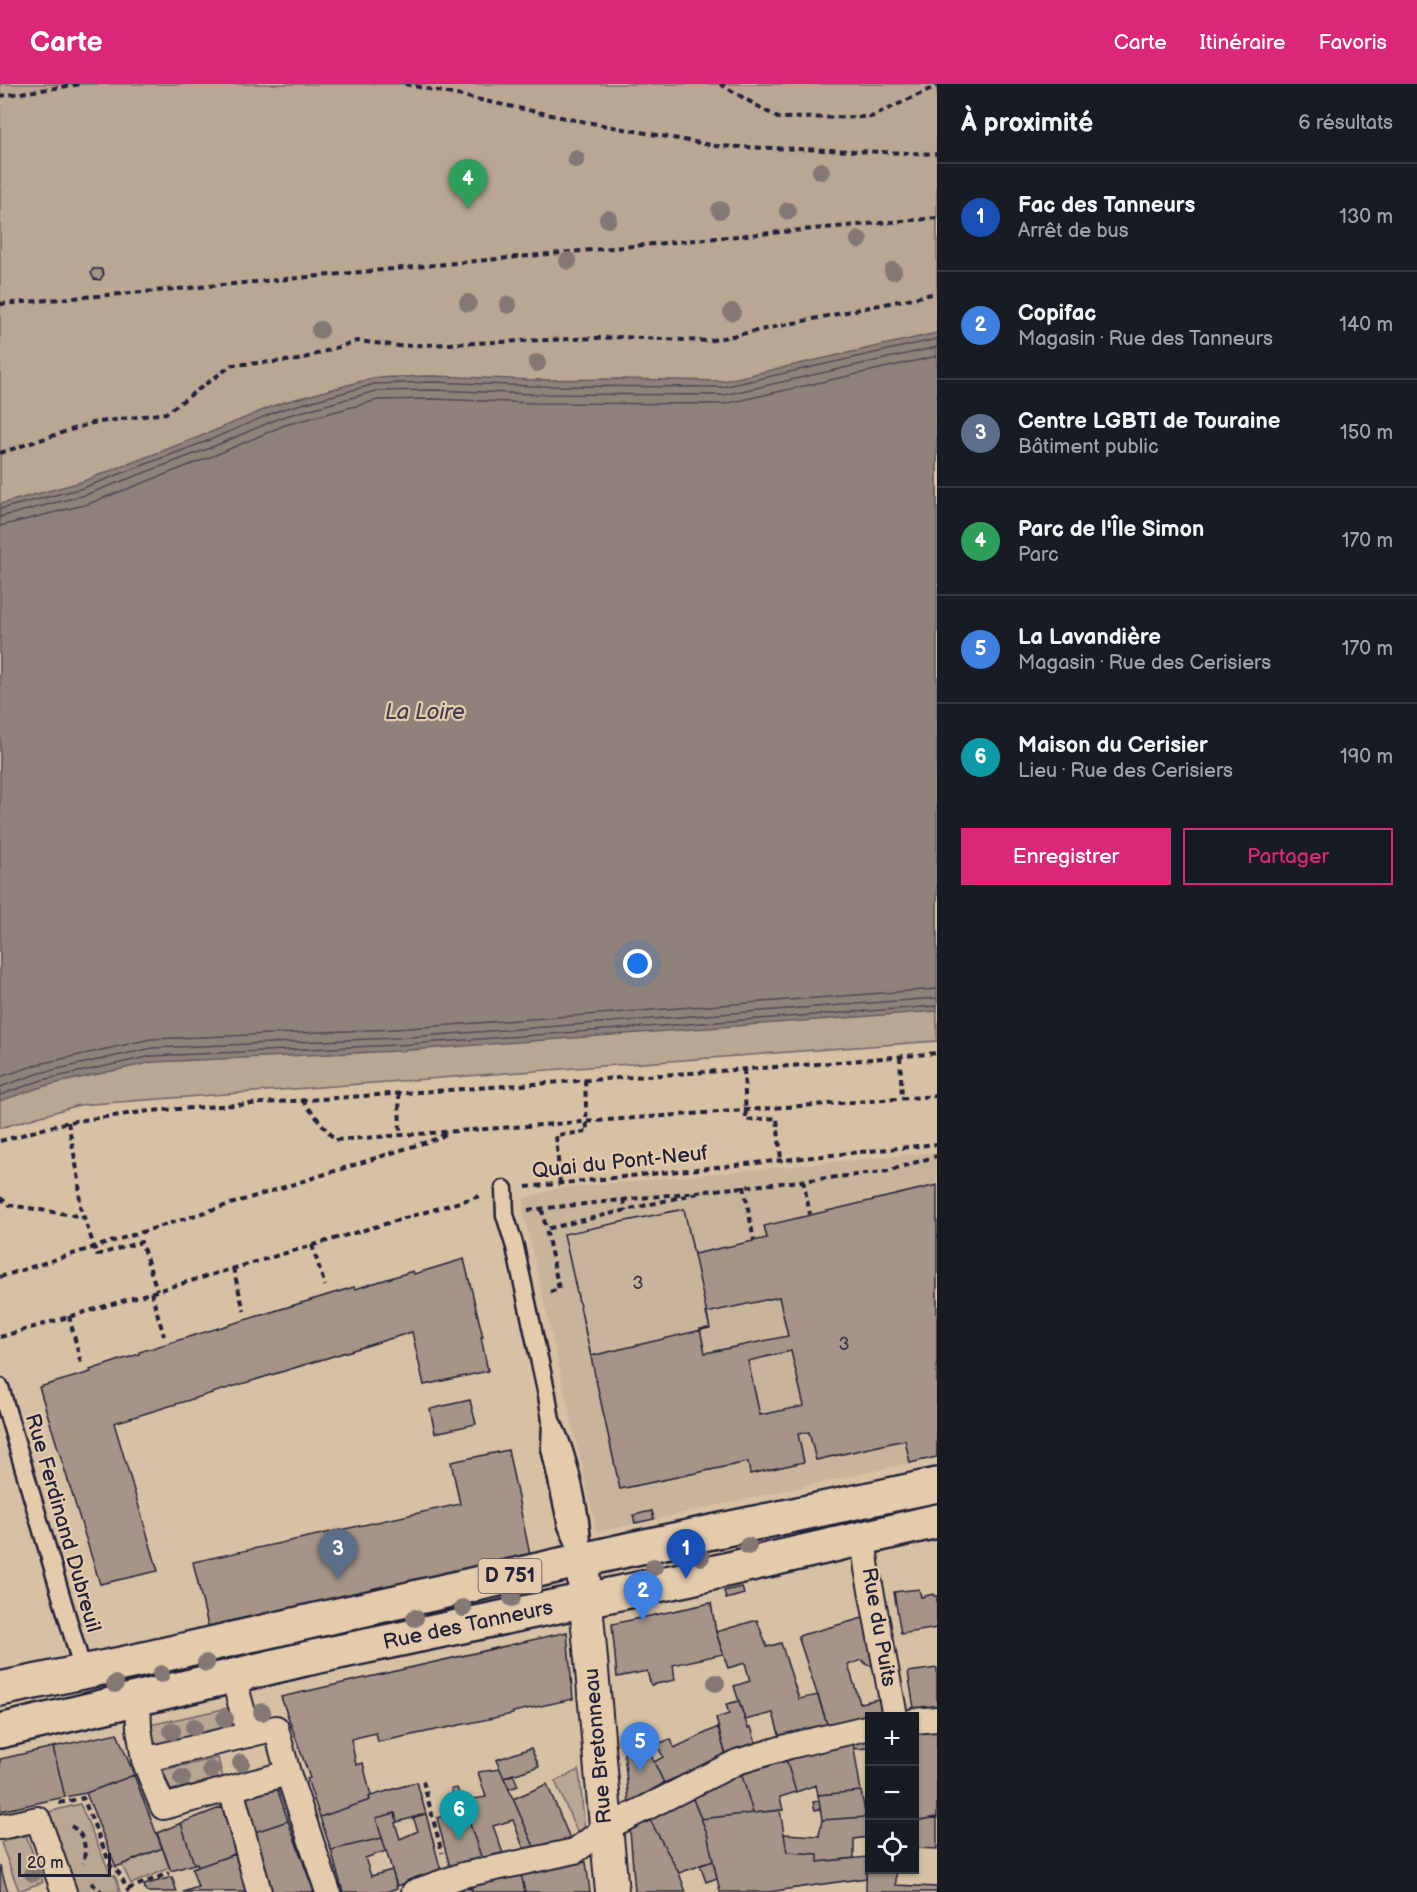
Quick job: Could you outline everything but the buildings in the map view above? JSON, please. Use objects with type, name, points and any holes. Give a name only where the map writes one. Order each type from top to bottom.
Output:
[{"type":"main road","name":"Rue des Tanneurs","points":[[0,1689],[143,1660],[582,1560],[937,1485]]},
{"type":"main road","name":"Rue des Tanneurs","points":[[0,1731],[316,1657],[585,1601],[937,1521]]},
{"type":"street","name":"Rue du Puits","points":[[864,1538],[867,1569],[894,1712]]},
{"type":"street","name":"Rue Bretonneau","points":[[582,1560],[612,1892]]},
{"type":"street","points":[[233,1676],[249,1736]]},
{"type":"street","points":[[138,1700],[144,1760],[163,1807],[288,1773]]},
{"type":"street","points":[[919,1721],[937,1719]]},
{"type":"street","points":[[414,1892],[463,1875],[575,1851],[606,1828],[737,1762],[789,1746],[865,1727]]},
{"type":"street","points":[[144,1760],[276,1728],[288,1773],[328,1892]]},
{"type":"street","points":[[231,1789],[259,1892]]},
{"type":"street","points":[[0,1827],[38,1819],[64,1892]]},
{"type":"lane","points":[[504,1189],[505,1215],[515,1247],[551,1421],[550,1448],[567,1526],[582,1560]]},
{"type":"lane","name":"Rue Ferdinand Dubreuil","points":[[0,1387],[83,1671]]},
{"type":"path","points":[[0,96],[82,84]]},
{"type":"path","points":[[405,84],[570,119],[716,146],[937,154]]},
{"type":"path","points":[[720,84],[778,118],[871,117],[937,86]]},
{"type":"path","points":[[0,304],[208,287],[550,255],[676,240],[937,218]]},
{"type":"path","points":[[0,453],[92,423],[166,413],[232,365],[298,360],[357,341],[399,346],[621,337],[708,341],[937,293]]},
{"type":"path","points":[[0,1141],[68,1122],[150,1112],[937,1053]]},
{"type":"path","points":[[900,1056],[902,1098]]},
{"type":"path","points":[[744,1069],[746,1120],[777,1118],[781,1160]]},
{"type":"path","points":[[560,1184],[556,1135],[587,1132],[585,1080]]},
{"type":"path","points":[[399,1093],[400,1135]]},
{"type":"path","points":[[302,1100],[335,1140],[937,1096]]},
{"type":"path","points":[[68,1122],[80,1180],[80,1206],[97,1255],[141,1242],[157,1290]]},
{"type":"path","points":[[0,1277],[439,1138],[450,1132]]},
{"type":"path","name":"Quai du Pont-Neuf","points":[[0,1337],[504,1189],[937,1144]]},
{"type":"path","points":[[505,1215],[523,1210],[884,1172],[937,1156]]},
{"type":"path","points":[[803,1180],[810,1214]]},
{"type":"path","points":[[744,1186],[754,1241]]},
{"type":"path","points":[[546,1229],[716,1189]]},
{"type":"path","points":[[0,1198],[10,1205],[85,1217]]},
{"type":"path","points":[[623,1199],[626,1211]]},
{"type":"path","points":[[542,1209],[559,1289],[550,1290],[552,1300]]},
{"type":"path","points":[[312,1245],[325,1286]]},
{"type":"path","points":[[233,1268],[244,1311]]},
{"type":"path","points":[[151,1292],[164,1336]]},
{"type":"path","points":[[69,1316],[81,1363]]},
{"type":"path","points":[[423,1781],[448,1880]]},
{"type":"path","points":[[38,1819],[34,1809],[83,1798],[111,1866],[118,1873],[128,1891],[169,1873]]},
{"type":"shaded area","name":"La Loire","points":[[0,84],[937,84],[937,1041],[79,1105],[0,1128]],"holes":[[[432,376],[487,379],[248,417],[278,404],[374,378]]]},
{"type":"shaded area","points":[[937,1152],[937,1457],[597,1532],[523,1210],[524,1198],[555,1189]]},
{"type":"shaded area","points":[[233,1707],[237,1727],[153,1746],[145,1726]]},
{"type":"shaded area","points":[[218,1758],[223,1778],[171,1790],[163,1770]]},
{"type":"shaded area","points":[[579,1770],[585,1832],[579,1836],[555,1781]]},
{"type":"shaded area","points":[[80,1804],[120,1892],[71,1892],[44,1813]]},
{"type":"shaded area","points":[[26,1835],[43,1882],[19,1891],[1,1843],[10,1838]]},
{"type":"shaded area","points":[[162,1848],[169,1868],[131,1884],[122,1865]]},
{"type":"water","name":"La Loire","points":[[937,333],[937,1011],[397,1051],[153,1062],[44,1086],[0,1101],[0,504],[81,482],[278,404],[374,378],[432,376],[534,380],[723,381]]},
{"type":"place","name":"Parc de l'Île Simon","points":[[468,209]]},
{"type":"place","name":"Centre LGBTI de Touraine","points":[[338,1579]]},
{"type":"place","name":"Fac des Tanneurs","points":[[686,1579]]},
{"type":"place","name":"Copifac","points":[[643,1621]]},
{"type":"place","name":"La Lavandière","points":[[640,1772]]},
{"type":"place","name":"Maison du Cerisier","points":[[459,1840]]}]
